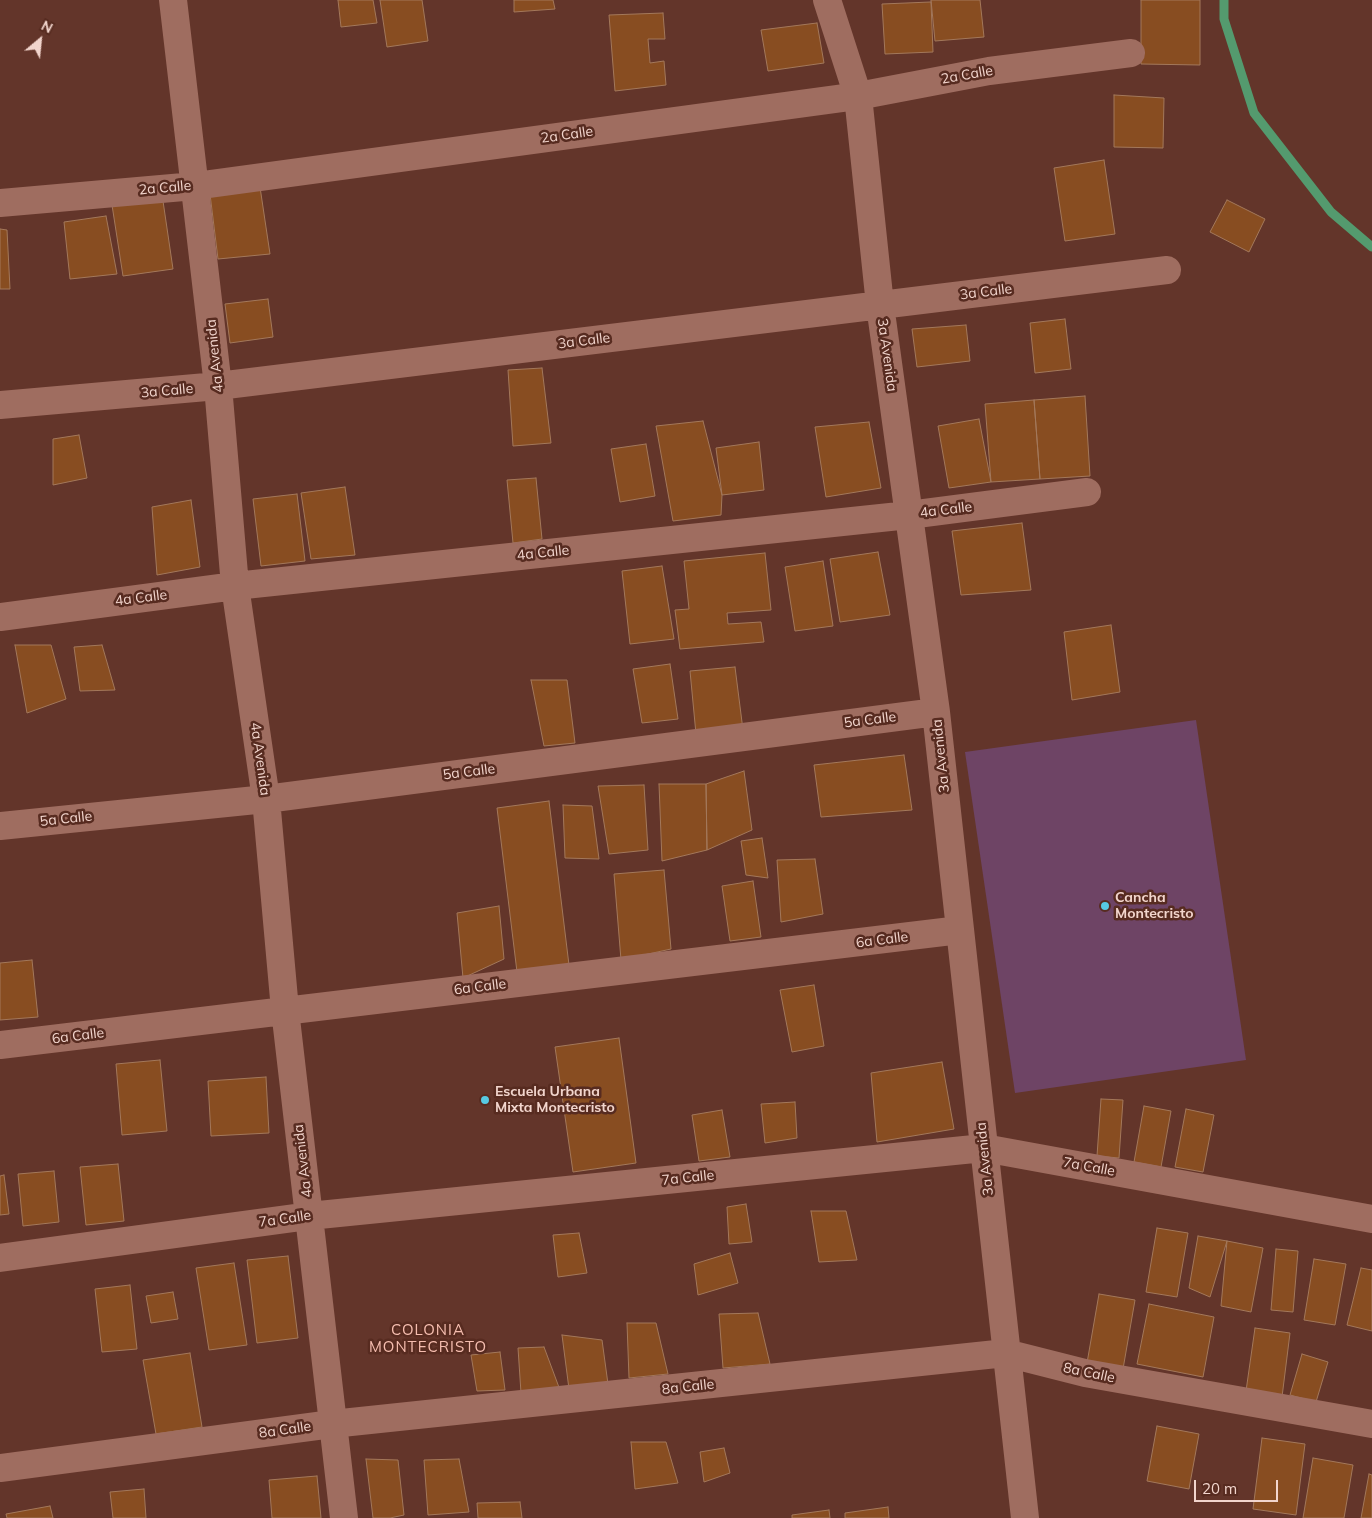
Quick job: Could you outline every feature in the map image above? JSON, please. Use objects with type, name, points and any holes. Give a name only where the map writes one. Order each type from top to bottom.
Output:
[{"type":"street","name":"4a Avenida","points":[[173,0],[218,386],[235,586],[266,799],[285,1010],[344,1518]]},
{"type":"street","name":"3a Avenida","points":[[827,0],[858,96],[880,304],[936,712],[1006,1353],[1026,1518]]},
{"type":"street","name":"2a Calle","points":[[0,203],[195,186],[858,96],[989,70],[1131,53]]},
{"type":"street","name":"3a Calle","points":[[0,405],[218,386],[1167,270]]},
{"type":"street","name":"4a Calle","points":[[0,617],[235,586],[909,515],[1087,492]]},
{"type":"street","name":"5a Calle","points":[[0,826],[266,799],[936,712]]},
{"type":"street","name":"6a Calle","points":[[0,1046],[285,1010],[960,930]]},
{"type":"street","name":"7a Calle","points":[[0,1258],[310,1216],[984,1148],[1372,1218]]},
{"type":"street","name":"8a Calle","points":[[0,1468],[332,1424],[1006,1353],[1085,1373],[1372,1424]]},
{"type":"shaded area","name":"Cancha Montecristo","points":[[1196,720],[1246,1060],[1015,1093],[965,752]]},
{"type":"building","points":[[338,0],[373,0],[377,23],[341,27]]},
{"type":"building","points":[[380,0],[422,0],[428,41],[387,47]]},
{"type":"building","points":[[514,0],[553,0],[555,9],[514,12]]},
{"type":"building","points":[[931,0],[980,0],[984,37],[935,41]]},
{"type":"building","points":[[1141,0],[1200,0],[1200,65],[1141,64]]},
{"type":"building","points":[[931,2],[933,52],[885,54],[882,4]]},
{"type":"building","points":[[663,13],[665,39],[648,39],[650,63],[664,61],[666,85],[615,91],[609,15]]},
{"type":"building","points":[[817,23],[824,63],[768,71],[761,30]]},
{"type":"building","points":[[1114,95],[1164,98],[1163,148],[1114,147]]},
{"type":"building","points":[[1104,160],[1115,234],[1065,241],[1054,168]]},
{"type":"building","points":[[260,187],[270,254],[218,259],[210,194]]},
{"type":"building","points":[[1227,200],[1265,219],[1249,252],[1210,232]]},
{"type":"building","points":[[163,201],[173,269],[123,276],[112,205]]},
{"type":"building","points":[[106,216],[117,274],[70,279],[64,222]]},
{"type":"building","points":[[0,229],[7,230],[10,289],[0,289]]},
{"type":"building","points":[[268,299],[273,337],[230,343],[225,304]]},
{"type":"building","points":[[1065,319],[1071,369],[1035,373],[1030,323]]},
{"type":"building","points":[[966,325],[970,361],[917,367],[912,329]]},
{"type":"building","points":[[542,368],[551,443],[513,446],[508,370]]},
{"type":"building","points":[[1085,396],[1090,476],[1040,479],[1034,400]]},
{"type":"building","points":[[1034,400],[1040,479],[991,482],[985,404]]},
{"type":"building","points":[[979,419],[991,482],[949,488],[938,426]]},
{"type":"building","points":[[703,421],[722,495],[721,515],[673,521],[656,426]]},
{"type":"building","points":[[869,422],[881,488],[826,497],[815,427]]},
{"type":"building","points":[[79,435],[87,478],[53,485],[53,439]]},
{"type":"building","points":[[759,442],[764,490],[722,495],[716,448]]},
{"type":"building","points":[[646,444],[655,496],[620,502],[611,449]]},
{"type":"building","points":[[536,478],[542,539],[513,543],[507,480]]},
{"type":"building","points":[[345,487],[355,555],[311,559],[301,493]]},
{"type":"building","points":[[297,494],[305,561],[261,566],[253,499]]},
{"type":"building","points":[[191,500],[200,567],[157,575],[152,507]]},
{"type":"building","points":[[1022,523],[1031,590],[961,595],[952,531]]},
{"type":"building","points":[[878,552],[890,615],[840,622],[830,559]]},
{"type":"building","points":[[765,553],[771,610],[727,613],[728,624],[761,622],[764,642],[680,649],[675,610],[689,609],[684,561]]},
{"type":"building","points":[[823,561],[833,626],[795,631],[785,567]]},
{"type":"building","points":[[662,566],[674,639],[630,644],[622,571]]},
{"type":"building","points":[[1111,625],[1120,692],[1072,700],[1064,632]]},
{"type":"building","points":[[15,645],[51,645],[66,699],[27,713]]},
{"type":"building","points":[[102,645],[115,690],[80,691],[74,647]]},
{"type":"building","points":[[670,664],[678,719],[642,723],[633,669]]},
{"type":"building","points":[[735,667],[743,730],[696,734],[690,671]]},
{"type":"building","points":[[531,680],[567,680],[575,743],[544,746]]},
{"type":"building","points":[[904,755],[912,810],[821,817],[814,765]]},
{"type":"building","points":[[744,771],[752,830],[707,850],[706,784]]},
{"type":"building","points":[[659,784],[706,784],[707,850],[662,861]]},
{"type":"building","points":[[644,785],[648,850],[609,854],[598,786]]},
{"type":"building","points":[[549,801],[569,965],[517,972],[497,808]]},
{"type":"building","points":[[563,805],[592,806],[599,859],[565,858]]},
{"type":"building","points":[[762,838],[768,878],[746,875],[741,841]]},
{"type":"building","points":[[815,859],[823,914],[781,922],[777,860]]},
{"type":"building","points":[[664,870],[671,949],[621,960],[614,874]]},
{"type":"building","points":[[753,881],[761,937],[730,941],[722,886]]},
{"type":"building","points":[[499,906],[504,959],[463,978],[457,913]]},
{"type":"building","points":[[32,960],[38,1017],[0,1020],[0,963]]},
{"type":"building","points":[[814,985],[824,1046],[792,1052],[780,990]]},
{"type":"building","points":[[619,1038],[636,1163],[573,1172],[555,1047]]},
{"type":"building","points":[[160,1060],[167,1131],[122,1135],[116,1064]]},
{"type":"building","points":[[942,1062],[954,1129],[877,1142],[871,1073]]},
{"type":"building","points":[[266,1077],[269,1133],[211,1136],[208,1081]]},
{"type":"building","points":[[1101,1099],[1123,1100],[1119,1158],[1097,1156]]},
{"type":"building","points":[[795,1102],[797,1138],[765,1143],[761,1104]]},
{"type":"building","points":[[1144,1106],[1171,1111],[1161,1167],[1134,1162]]},
{"type":"building","points":[[1186,1109],[1214,1115],[1203,1172],[1175,1167]]},
{"type":"building","points":[[722,1110],[730,1157],[699,1161],[692,1115]]},
{"type":"building","points":[[118,1164],[124,1221],[86,1225],[80,1167]]},
{"type":"building","points":[[54,1171],[59,1222],[23,1226],[18,1174]]},
{"type":"building","points":[[4,1175],[9,1214],[0,1215],[0,1176]]},
{"type":"building","points":[[746,1204],[752,1242],[729,1244],[727,1207]]},
{"type":"building","points":[[811,1211],[846,1211],[857,1260],[819,1262]]},
{"type":"building","points":[[1157,1228],[1188,1233],[1177,1297],[1146,1292]]},
{"type":"building","points":[[579,1233],[587,1273],[558,1277],[553,1235]]},
{"type":"building","points":[[1198,1236],[1227,1241],[1210,1297],[1189,1288]]},
{"type":"building","points":[[1227,1241],[1263,1248],[1251,1312],[1221,1306]]},
{"type":"building","points":[[1276,1249],[1298,1251],[1293,1312],[1271,1310]]},
{"type":"building","points":[[730,1253],[738,1283],[698,1295],[694,1264]]},
{"type":"building","points":[[288,1256],[298,1338],[257,1343],[247,1260]]},
{"type":"building","points":[[1314,1259],[1346,1264],[1335,1325],[1304,1320]]},
{"type":"building","points":[[234,1263],[247,1345],[209,1350],[196,1268]]},
{"type":"building","points":[[1361,1268],[1372,1270],[1372,1331],[1347,1325]]},
{"type":"building","points":[[130,1285],[137,1349],[102,1352],[95,1289]]},
{"type":"building","points":[[173,1292],[178,1319],[151,1323],[146,1296]]},
{"type":"building","points":[[1099,1294],[1135,1300],[1123,1369],[1087,1363]]},
{"type":"building","points":[[1149,1304],[1214,1317],[1203,1377],[1137,1364]]},
{"type":"building","points":[[758,1313],[770,1364],[723,1368],[719,1314]]},
{"type":"building","points":[[627,1323],[656,1323],[668,1374],[629,1378]]},
{"type":"building","points":[[1255,1328],[1290,1333],[1282,1397],[1246,1391]]},
{"type":"building","points":[[562,1335],[602,1340],[608,1384],[569,1389]]},
{"type":"building","points":[[544,1347],[560,1390],[521,1393],[518,1348]]},
{"type":"building","points":[[500,1352],[505,1390],[477,1391],[471,1355]]},
{"type":"building","points":[[190,1353],[202,1427],[156,1434],[143,1360]]},
{"type":"building","points":[[1302,1354],[1328,1362],[1316,1402],[1290,1395]]},
{"type":"building","points":[[1157,1426],[1199,1434],[1189,1489],[1147,1481]]},
{"type":"building","points":[[1262,1438],[1305,1444],[1296,1515],[1253,1509]]},
{"type":"building","points":[[631,1442],[666,1442],[678,1483],[635,1489]]},
{"type":"building","points":[[724,1448],[730,1473],[704,1482],[700,1452]]},
{"type":"building","points":[[1313,1458],[1353,1465],[1344,1518],[1303,1518]]},
{"type":"building","points":[[366,1459],[398,1460],[404,1515],[390,1518],[373,1518]]},
{"type":"building","points":[[459,1459],[469,1512],[428,1515],[424,1460]]},
{"type":"building","points":[[1369,1474],[1372,1475],[1372,1518],[1361,1518]]},
{"type":"building","points":[[317,1476],[321,1518],[272,1518],[269,1480]]},
{"type":"building","points":[[144,1489],[146,1518],[113,1518],[110,1492]]},
{"type":"building","points":[[520,1502],[522,1518],[478,1518],[477,1503]]},
{"type":"building","points":[[50,1506],[53,1518],[7,1518],[6,1514]]},
{"type":"building","points":[[888,1507],[889,1518],[845,1518],[845,1513]]},
{"type":"building","points":[[829,1510],[830,1518],[792,1518],[792,1515]]},
{"type":"waterway","points":[[1224,0],[1224,19],[1254,113],[1331,212],[1372,247]]},
{"type":"place","name":"Cancha Montecristo","points":[[1105,906]]},
{"type":"place","name":"Escuela Urbana Mixta Montecristo","points":[[485,1100]]},
{"type":"district","name":"COLONIA MONTECRISTO","points":[[428,1338]]}]
